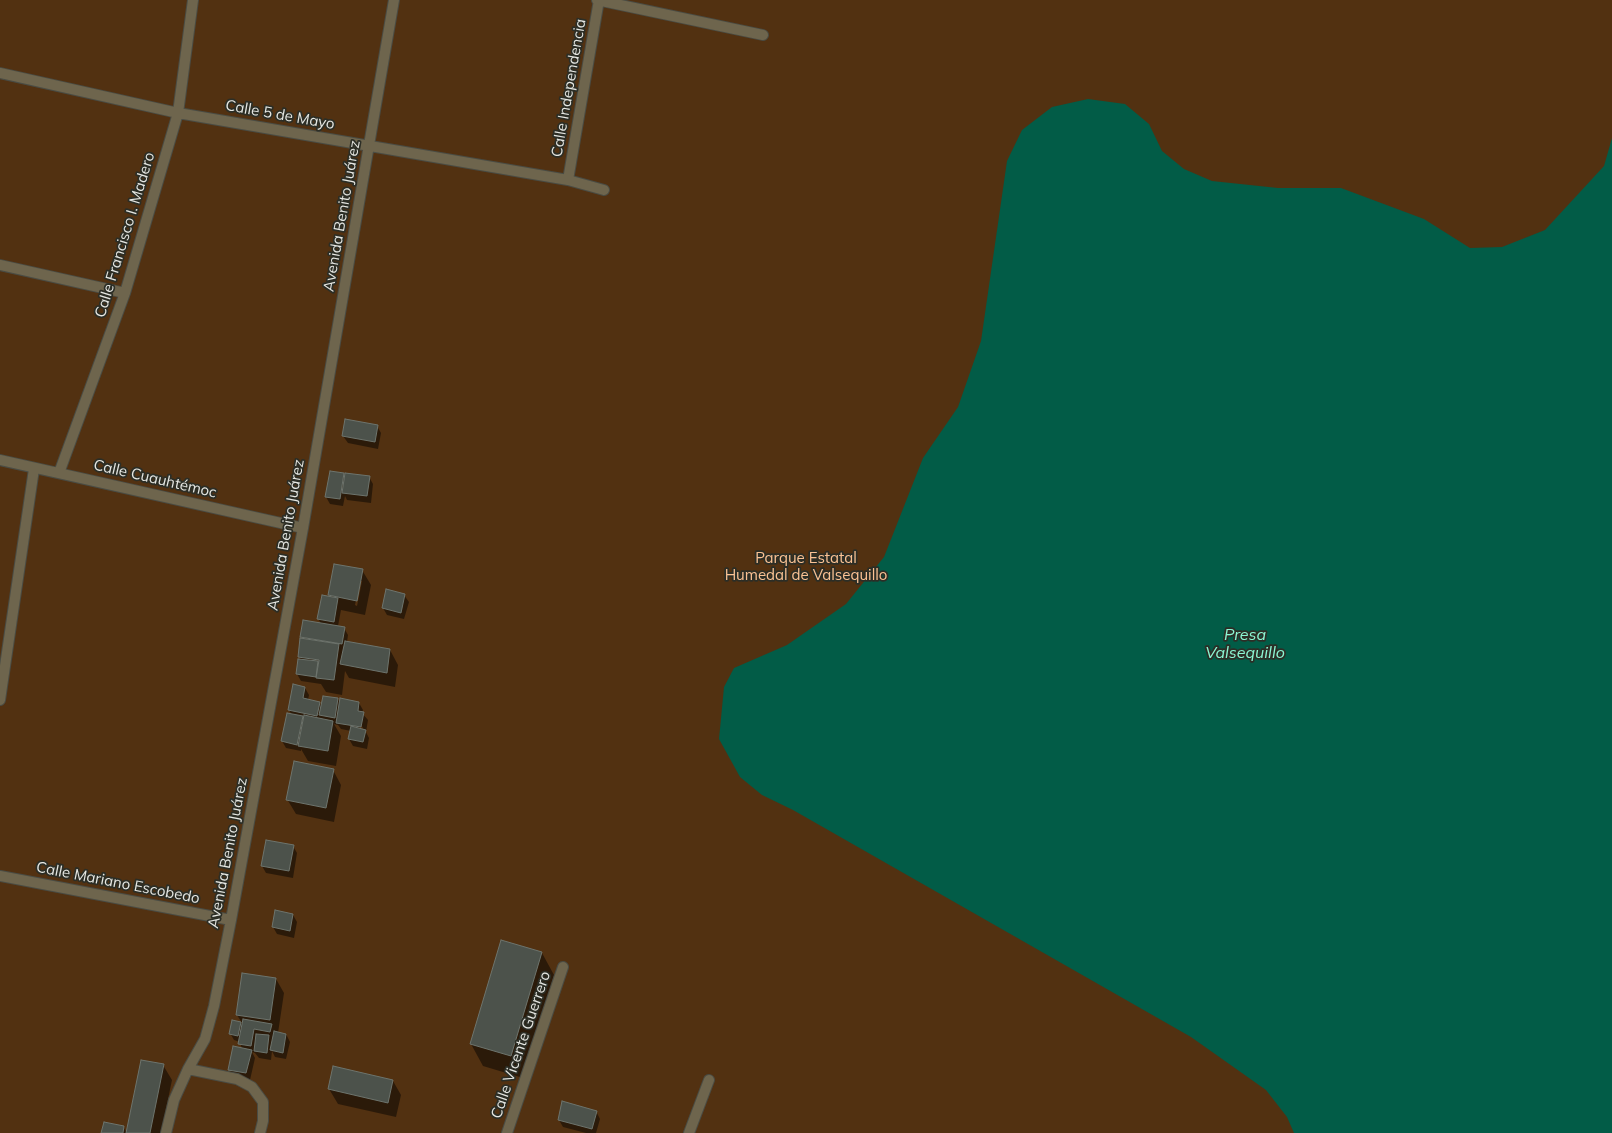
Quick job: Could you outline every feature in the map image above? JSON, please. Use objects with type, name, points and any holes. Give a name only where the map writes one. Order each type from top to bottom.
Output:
[{"type":"street","name":"Calle Francisco I. Madero","points":[[59,473],[125,293],[178,113],[193,0]]},
{"type":"street","name":"Avenida Benito Juárez","points":[[166,1133],[174,1100],[188,1069],[205,1039],[214,1006],[303,528],[394,0]]},
{"type":"street","points":[[598,0],[763,35]]},
{"type":"street","name":"Calle Independencia","points":[[568,180],[598,0]]},
{"type":"street","name":"Calle 5 de Mayo","points":[[0,73],[178,113],[568,180],[604,190]]},
{"type":"street","points":[[0,265],[125,293]]},
{"type":"street","name":"Calle Cuauhtémoc","points":[[0,460],[34,469],[59,473],[303,528]]},
{"type":"street","points":[[0,700],[34,469]]},
{"type":"street","name":"Calle Mariano Escobedo","points":[[0,876],[231,920]]},
{"type":"street","name":"Calle Vicente Guerrero","points":[[507,1133],[563,967]]},
{"type":"street","points":[[188,1069],[237,1079],[252,1087],[263,1102],[263,1121],[260,1133]]},
{"type":"street","points":[[689,1133],[709,1080]]},
{"type":"green space","name":"Parque Estatal Humedal de Valsequillo","points":[[0,0],[1612,0],[1612,1133],[0,1133]]},
{"type":"water","name":"Presa Valsequillo","points":[[1088,99],[1125,104],[1149,124],[1162,151],[1184,169],[1212,181],[1278,188],[1341,188],[1424,219],[1470,248],[1502,247],[1545,230],[1604,166],[1612,138],[1612,1133],[1294,1133],[1287,1117],[1266,1090],[1191,1037],[793,810],[762,795],[740,777],[719,739],[724,687],[734,668],[787,645],[846,604],[884,557],[923,458],[958,407],[981,341],[1007,161],[1022,130],[1052,107]]},
{"type":"building","points":[[345,419],[378,425],[375,442],[342,436]]},
{"type":"building","points":[[330,471],[344,473],[340,499],[325,497]]},
{"type":"building","points":[[345,473],[370,476],[367,496],[342,493]]},
{"type":"building","points":[[334,564],[363,569],[357,601],[328,595]]},
{"type":"building","points":[[386,589],[405,594],[401,613],[382,608]]},
{"type":"building","points":[[322,595],[338,598],[334,622],[317,619]]},
{"type":"building","points":[[303,620],[345,627],[342,644],[300,637]]},
{"type":"building","points":[[300,638],[339,644],[334,680],[316,678],[319,660],[298,657]]},
{"type":"building","points":[[345,641],[390,649],[387,673],[340,664]]},
{"type":"building","points":[[298,659],[318,661],[316,677],[296,674]]},
{"type":"building","points":[[293,684],[305,687],[303,698],[320,702],[317,716],[288,710]]},
{"type":"building","points":[[323,696],[338,698],[335,718],[319,715]]},
{"type":"building","points":[[340,698],[359,702],[358,711],[364,712],[361,727],[336,723]]},
{"type":"building","points":[[287,713],[303,716],[297,745],[281,741]]},
{"type":"building","points":[[304,715],[333,721],[328,751],[298,746]]},
{"type":"building","points":[[351,726],[366,730],[363,742],[348,739]]},
{"type":"building","points":[[294,761],[334,769],[326,808],[286,800]]},
{"type":"building","points":[[266,840],[294,845],[289,871],[261,866]]},
{"type":"building","points":[[275,910],[293,914],[290,931],[272,927]]},
{"type":"building","points":[[501,940],[542,952],[511,1056],[470,1044]]},
{"type":"building","points":[[242,973],[276,978],[270,1020],[236,1015]]},
{"type":"building","points":[[243,1019],[272,1024],[270,1032],[254,1029],[251,1046],[238,1044]]},
{"type":"building","points":[[232,1020],[241,1022],[238,1036],[229,1034]]},
{"type":"building","points":[[274,1031],[286,1034],[283,1053],[270,1050]]},
{"type":"building","points":[[256,1034],[269,1035],[267,1053],[254,1051]]},
{"type":"building","points":[[233,1046],[252,1050],[246,1073],[228,1070]]},
{"type":"building","points":[[141,1060],[164,1064],[150,1133],[126,1133]]},
{"type":"building","points":[[333,1066],[393,1080],[388,1103],[328,1089]]},
{"type":"building","points":[[562,1101],[597,1111],[592,1129],[558,1120]]},
{"type":"building","points":[[104,1122],[124,1126],[123,1133],[101,1133]]}]
